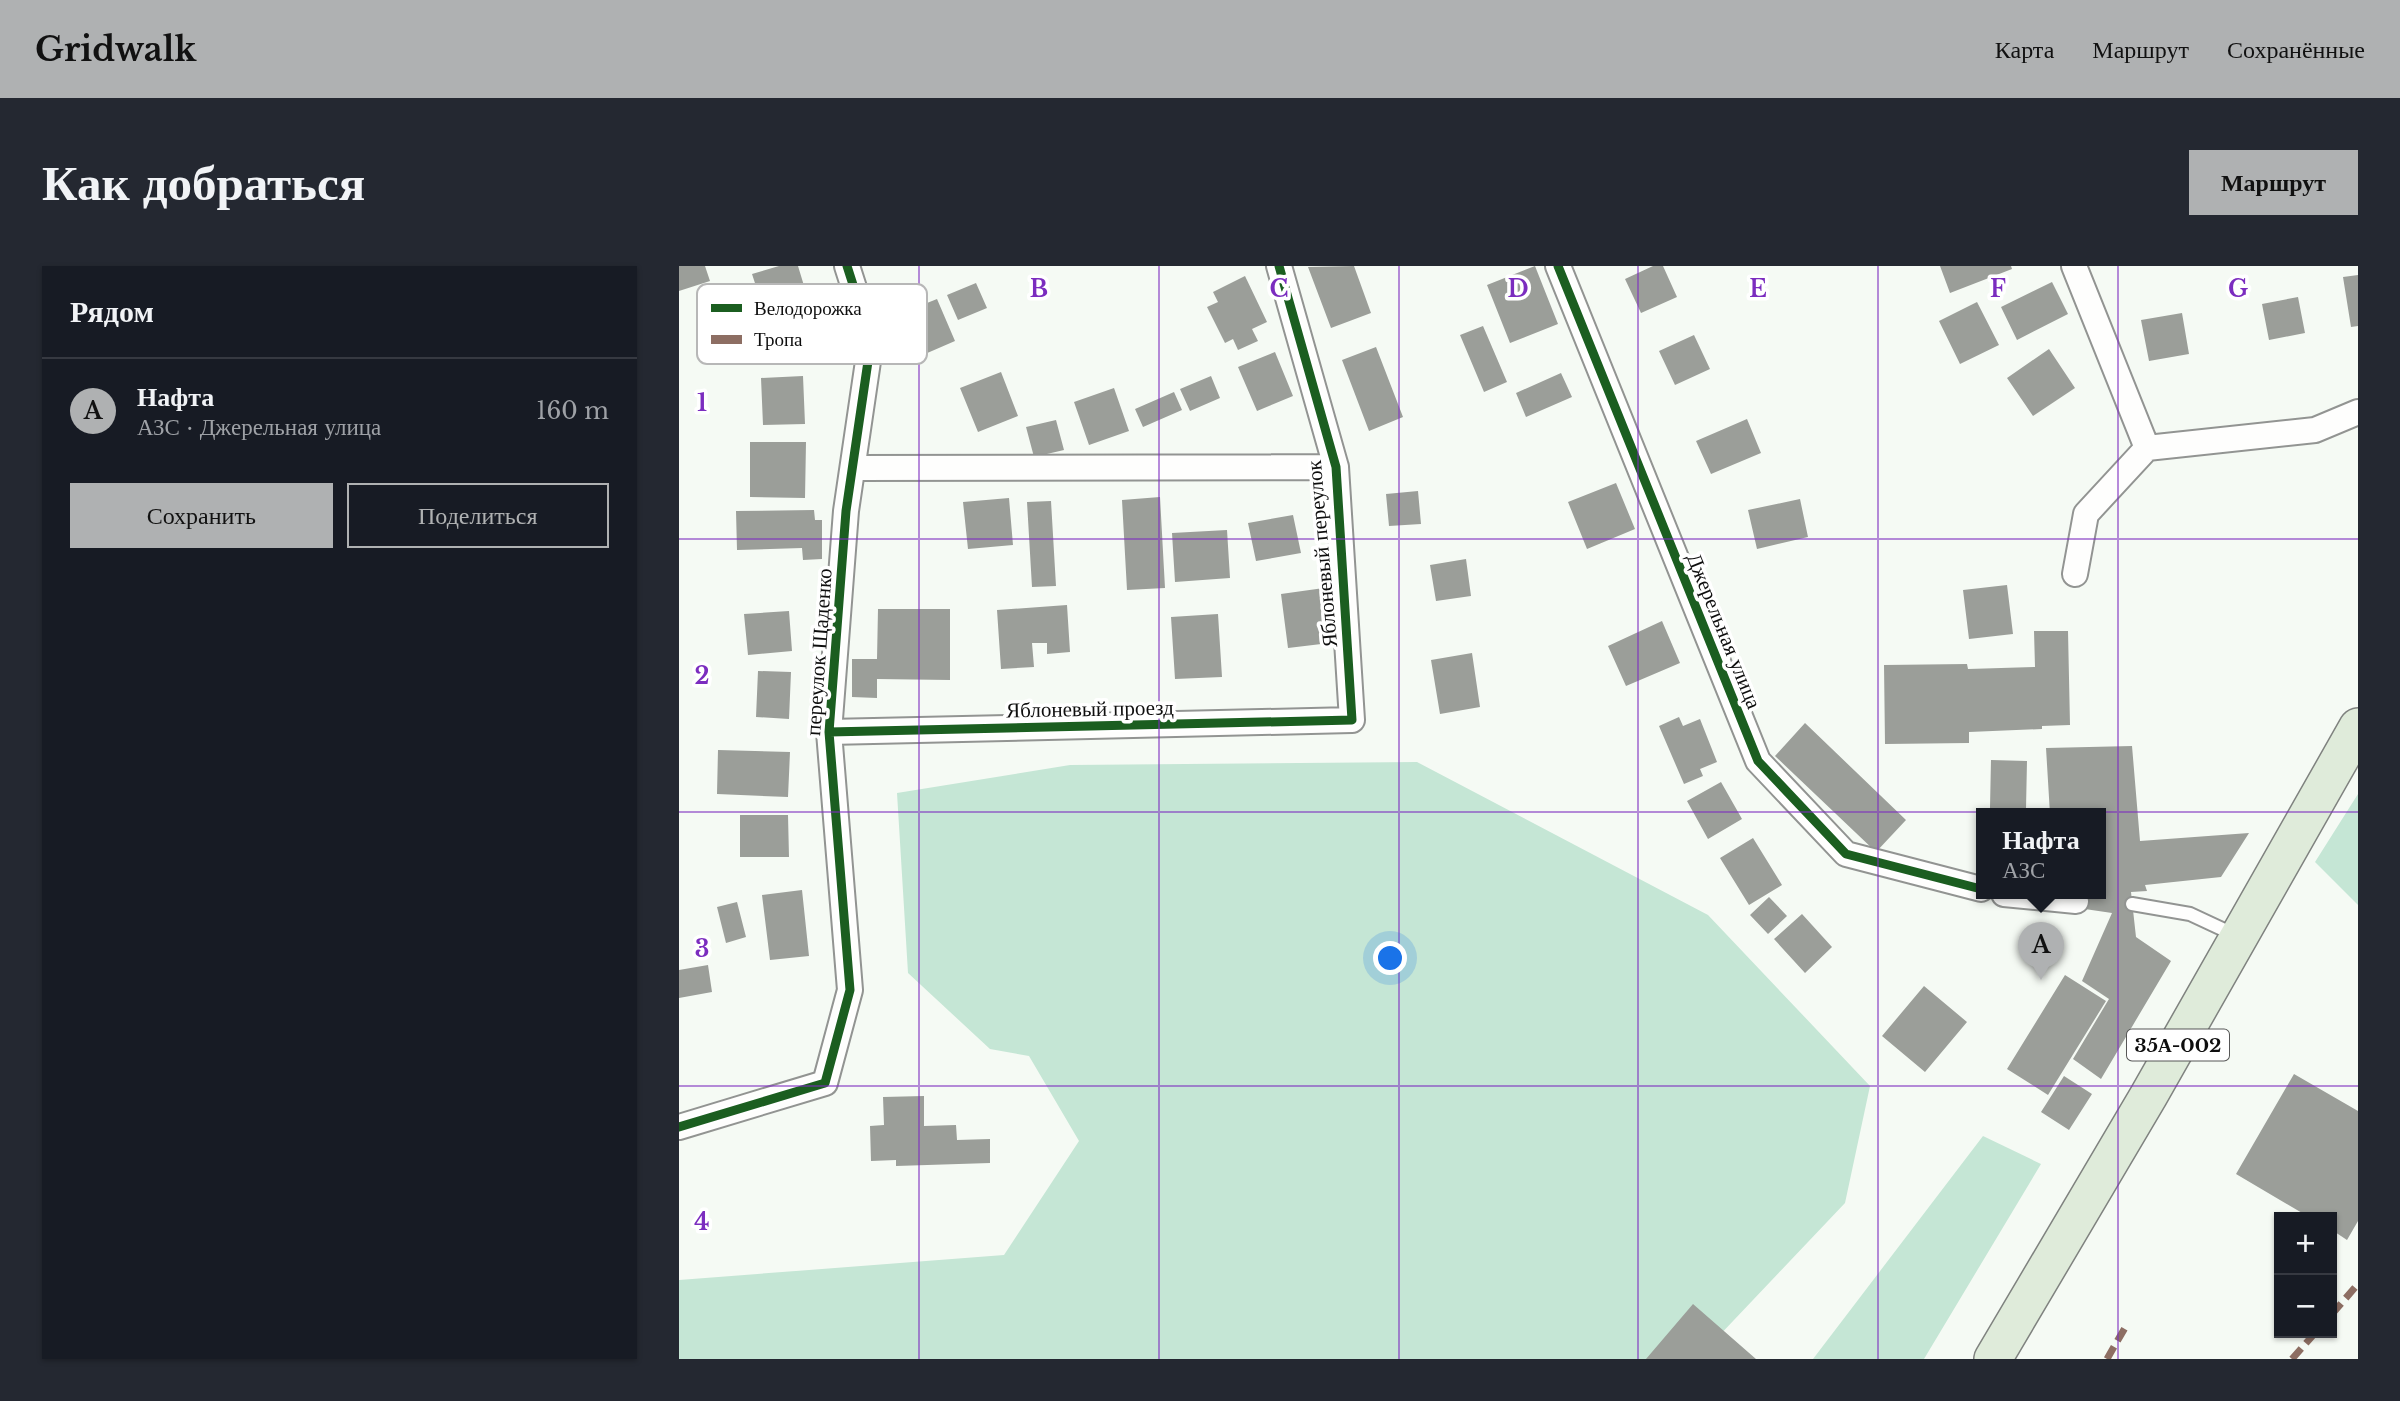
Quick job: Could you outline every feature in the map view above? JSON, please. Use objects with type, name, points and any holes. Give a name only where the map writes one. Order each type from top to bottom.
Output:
[{"type":"main road","name":"35А-002","points":[[1993,1359],[2149,1096],[2358,727]]},
{"type":"street","name":"переулок Щаденко","points":[[847,266],[853,284]]},
{"type":"street","name":"Яблоневый переулок","points":[[1279,266],[1336,467],[1352,720]]},
{"type":"street","name":"Джерельная улица","points":[[1558,266],[1758,761],[1846,854],[1976,887]]},
{"type":"street","points":[[2074,266],[2147,448]]},
{"type":"street","name":"переулок Щаденко","points":[[679,1127],[825,1083],[850,990],[829,732],[846,511],[868,364]]},
{"type":"street","points":[[2075,574],[2086,514],[2147,448],[2315,430],[2358,412]]},
{"type":"street","points":[[853,468],[1336,467]]},
{"type":"street","name":"Яблоневый проезд","points":[[829,732],[1352,720]]},
{"type":"street","points":[[2055,899],[2076,901]]},
{"type":"lane","points":[[2133,904],[2190,914],[2239,937]]},
{"type":"green space","points":[[1417,762],[1708,915],[1870,1086],[1845,1203],[1697,1359],[679,1359],[679,1280],[1004,1255],[1079,1141],[1029,1056],[990,1049],[908,973],[897,793],[1070,765]]},
{"type":"green space","points":[[2358,794],[2358,905],[2315,862]]},
{"type":"green space","points":[[1983,1136],[2041,1164],[1924,1359],[1813,1359]]},
{"type":"building","points":[[679,266],[705,266],[710,281],[679,291]]},
{"type":"building","points":[[779,266],[798,266],[803,284],[755,284],[752,274]]},
{"type":"building","points":[[1354,266],[1371,313],[1331,328],[1308,267]]},
{"type":"building","points":[[1535,266],[1558,324],[1510,343],[1487,285]]},
{"type":"building","points":[[1653,266],[1663,266],[1677,297],[1641,313],[1625,279]]},
{"type":"building","points":[[1940,266],[2011,266],[2012,269],[1950,293]]},
{"type":"building","points":[[2358,275],[2358,326],[2351,327],[2343,277]]},
{"type":"building","points":[[1245,276],[1267,322],[1252,329],[1258,341],[1238,350],[1233,339],[1225,343],[1207,307],[1218,302],[1213,292]]},
{"type":"building","points":[[2052,282],[2068,314],[2017,340],[2001,307]]},
{"type":"building","points":[[976,283],[987,308],[958,320],[947,295]]},
{"type":"building","points":[[2298,297],[2305,333],[2269,340],[2262,304]]},
{"type":"building","points":[[937,299],[955,341],[927,353],[927,303]]},
{"type":"building","points":[[1977,302],[1999,345],[1960,364],[1939,321]]},
{"type":"building","points":[[2182,313],[2189,354],[2149,361],[2141,320]]},
{"type":"building","points":[[1483,326],[1507,382],[1484,392],[1460,335]]},
{"type":"building","points":[[1694,335],[1710,369],[1675,385],[1659,351]]},
{"type":"building","points":[[1376,347],[1403,417],[1369,431],[1342,360]]},
{"type":"building","points":[[2049,349],[2075,388],[2033,416],[2007,378]]},
{"type":"building","points":[[1275,352],[1293,396],[1257,411],[1238,367]]},
{"type":"building","points":[[1001,372],[1018,416],[978,432],[960,388]]},
{"type":"building","points":[[1561,373],[1572,397],[1526,417],[1516,393]]},
{"type":"building","points":[[803,376],[805,424],[763,425],[761,378]]},
{"type":"building","points":[[1211,376],[1220,398],[1190,411],[1180,389]]},
{"type":"building","points":[[1114,388],[1129,431],[1089,445],[1074,402]]},
{"type":"building","points":[[1174,392],[1182,410],[1143,427],[1135,409]]},
{"type":"building","points":[[1747,419],[1761,453],[1711,474],[1696,441]]},
{"type":"building","points":[[1056,420],[1064,450],[1034,457],[1026,427]]},
{"type":"building","points":[[750,442],[806,442],[805,498],[750,497]]},
{"type":"building","points":[[1616,483],[1635,529],[1587,549],[1568,502]]},
{"type":"building","points":[[1418,491],[1421,524],[1389,526],[1386,494]]},
{"type":"building","points":[[1160,497],[1165,588],[1127,590],[1122,500]]},
{"type":"building","points":[[1009,498],[1013,545],[968,549],[963,502]]},
{"type":"building","points":[[1800,499],[1808,537],[1757,549],[1748,510]]},
{"type":"building","points":[[1051,501],[1056,586],[1032,587],[1027,502]]},
{"type":"building","points":[[814,510],[815,520],[822,520],[822,559],[803,560],[802,548],[737,550],[736,511]]},
{"type":"building","points":[[1293,515],[1301,553],[1256,561],[1248,523]]},
{"type":"building","points":[[1227,530],[1230,578],[1175,582],[1172,533]]},
{"type":"building","points":[[1466,559],[1471,596],[1436,601],[1430,565]]},
{"type":"building","points":[[2007,585],[2013,634],[1969,639],[1963,590]]},
{"type":"building","points":[[1331,587],[1338,642],[1288,648],[1281,594]]},
{"type":"building","points":[[1067,605],[1070,652],[1047,654],[1047,643],[1032,643],[1034,667],[1001,669],[997,610]]},
{"type":"building","points":[[878,609],[950,609],[950,680],[877,679],[877,698],[852,697],[852,659],[877,659]]},
{"type":"building","points":[[789,611],[792,651],[748,655],[744,614]]},
{"type":"building","points":[[1218,614],[1222,677],[1175,679],[1171,617]]},
{"type":"building","points":[[1662,621],[1680,663],[1626,686],[1608,646]]},
{"type":"building","points":[[2034,631],[2068,631],[2070,725],[1969,732],[1969,743],[1885,744],[1884,665],[1967,664],[1968,669],[2035,667]]},
{"type":"building","points":[[1472,653],[1480,707],[1440,714],[1431,660]]},
{"type":"building","points":[[758,671],[791,672],[789,719],[756,717]]},
{"type":"building","points":[[1679,717],[1683,726],[1700,719],[1717,762],[1700,769],[1703,776],[1684,784],[1659,726]]},
{"type":"building","points":[[1805,723],[1906,820],[1876,852],[1775,756]]},
{"type":"building","points":[[2132,746],[2140,841],[2249,833],[2221,877],[2145,885],[2147,891],[2131,892],[2136,937],[2171,961],[2101,1079],[2073,1059],[2109,999],[2082,981],[2112,913],[2078,908],[2076,899],[2106,899],[2106,808],[2050,808],[2046,748]]},
{"type":"building","points":[[718,750],[790,752],[788,797],[717,794]]},
{"type":"building","points":[[1991,760],[2027,761],[2026,808],[1990,808]]},
{"type":"building","points":[[1721,782],[1742,819],[1708,839],[1687,801]]},
{"type":"building","points":[[740,815],[788,815],[789,857],[740,857]]},
{"type":"building","points":[[1753,838],[1782,885],[1749,905],[1720,858]]},
{"type":"building","points":[[802,890],[809,956],[770,960],[762,895]]},
{"type":"building","points":[[1769,897],[1787,916],[1768,934],[1750,915]]},
{"type":"building","points":[[737,902],[746,937],[726,943],[717,907]]},
{"type":"building","points":[[1802,914],[1832,947],[1805,973],[1774,939]]},
{"type":"building","points":[[708,965],[712,992],[679,998],[679,970]]},
{"type":"building","points":[[2065,975],[2106,1001],[2048,1095],[2007,1069]]},
{"type":"building","points":[[1924,986],[1967,1022],[1925,1072],[1882,1036]]},
{"type":"building","points":[[2294,1074],[2358,1111],[2358,1221],[2347,1240],[2337,1233],[2337,1212],[2301,1212],[2236,1174]]},
{"type":"building","points":[[2064,1076],[2092,1094],[2069,1130],[2041,1112]]},
{"type":"building","points":[[924,1096],[924,1126],[956,1125],[957,1140],[990,1139],[990,1163],[896,1166],[896,1160],[871,1161],[870,1126],[884,1125],[883,1097]]},
{"type":"building","points":[[1693,1304],[1756,1359],[1646,1359]]},
{"type":"marked path","points":[[2337,1308],[2358,1284]]},
{"type":"marked path","points":[[2107,1359],[2126,1326]]},
{"type":"marked path","points":[[2292,1359],[2311,1338]]},
{"type":"cycle path","points":[[847,266],[853,284]]},
{"type":"cycle path","points":[[829,732],[1352,720],[1336,467],[1279,266]]},
{"type":"cycle path","points":[[1558,266],[1758,761],[1846,854],[1976,888]]},
{"type":"cycle path","points":[[679,1127],[825,1083],[850,990],[829,732],[846,511],[868,364]]},
{"type":"place","name":"Нафта","points":[[2041,980]]}]
